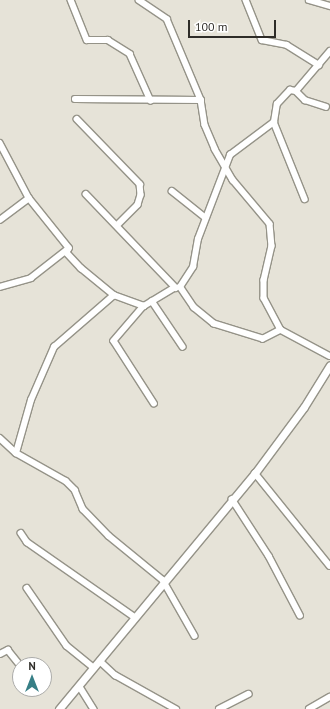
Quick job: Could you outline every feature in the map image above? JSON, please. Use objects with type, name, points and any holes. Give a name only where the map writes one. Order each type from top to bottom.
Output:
[{"type":"street","points":[[72,0],[86,40],[108,40],[130,54],[152,101]]},
{"type":"street","points":[[139,0],[167,19],[201,100],[205,125],[224,167],[270,224],[272,246],[264,280],[264,298],[281,330],[330,356]]},
{"type":"street","points":[[246,0],[262,40],[287,45],[319,65]]},
{"type":"street","points":[[308,0],[330,6]]},
{"type":"street","points":[[296,91],[330,51]]},
{"type":"street","points":[[305,199],[274,122],[276,104],[290,90],[296,91],[305,100],[326,107]]},
{"type":"street","points":[[74,99],[152,101],[201,100]]},
{"type":"street","points":[[77,119],[140,184],[142,195],[138,205],[119,224]]},
{"type":"street","points":[[154,403],[114,341],[144,306],[177,288],[193,267],[206,218],[224,167],[230,155],[274,122]]},
{"type":"street","points":[[0,143],[29,198],[69,248]]},
{"type":"street","points":[[172,192],[206,218]]},
{"type":"street","points":[[86,194],[119,224],[194,308],[214,324],[262,339],[281,330]]},
{"type":"street","points":[[0,220],[29,198]]},
{"type":"street","points":[[0,287],[31,278],[69,248]]},
{"type":"street","points":[[69,248],[67,253],[81,268],[114,295],[144,306]]},
{"type":"street","points":[[16,453],[31,400],[54,347],[114,295]]},
{"type":"street","points":[[152,301],[183,347]]},
{"type":"street","points":[[59,709],[80,687],[133,616],[255,473],[304,407],[330,365]]},
{"type":"street","points":[[0,438],[16,453],[66,481],[75,490],[83,509],[109,536],[163,580],[195,636]]},
{"type":"street","points":[[255,473],[330,566]]},
{"type":"street","points":[[232,499],[269,556],[300,614]]},
{"type":"street","points":[[21,532],[27,542],[133,616]]},
{"type":"street","points":[[26,588],[67,646],[94,668]]},
{"type":"street","points":[[0,654],[8,650],[16,657]]},
{"type":"street","points":[[100,661],[115,674],[176,709]]},
{"type":"street","points":[[80,687],[94,709]]},
{"type":"street","points":[[219,709],[248,694]]},
{"type":"street","points":[[309,709],[330,696]]}]
